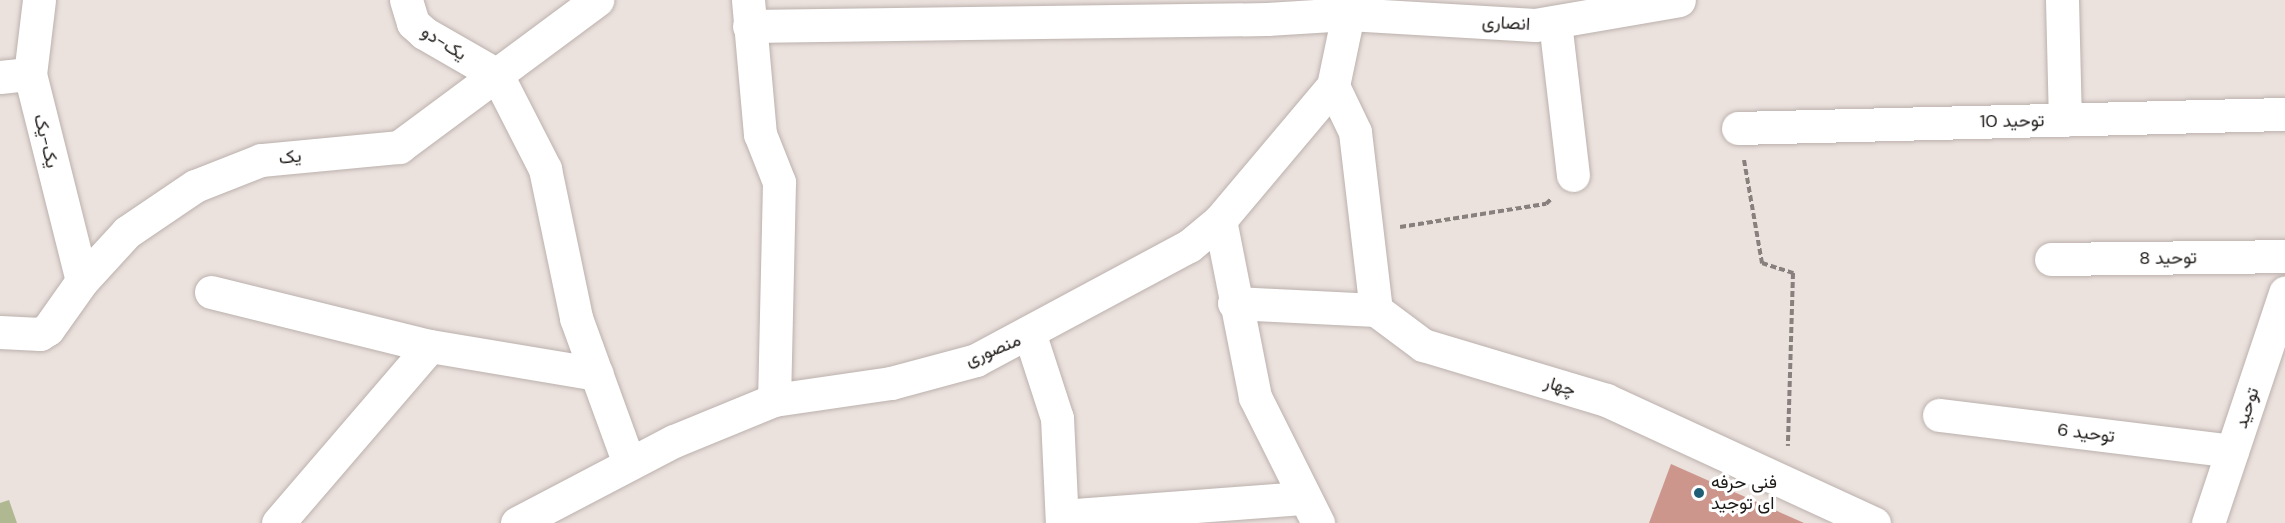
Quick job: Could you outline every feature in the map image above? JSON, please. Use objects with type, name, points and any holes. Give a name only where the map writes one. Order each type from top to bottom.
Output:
[{"type":"street","name":"یک-یک","points":[[39,0],[15,76],[82,281]]},
{"type":"street","name":"یک-دو","points":[[406,0],[412,23],[424,33],[497,75]]},
{"type":"street","name":"یک","points":[[0,332],[40,334],[48,329],[82,281],[127,232],[195,186],[261,160],[388,152],[497,75],[597,0]]},
{"type":"street","name":"انصاری","points":[[749,13],[1350,5],[1555,22],[1679,0]]},
{"type":"street","points":[[2062,0],[2065,120]]},
{"type":"street","name":"منصوری","points":[[517,523],[560,512],[629,464],[774,400],[891,383],[976,360],[1030,336],[1189,246],[1220,220],[1333,86],[1350,5]]},
{"type":"street","points":[[749,13],[760,134],[779,182],[774,400]]},
{"type":"street","points":[[1555,22],[1573,176]]},
{"type":"street","points":[[497,75],[545,169],[576,318],[629,464]]},
{"type":"street","points":[[1234,303],[1376,310],[1355,132],[1333,86]]},
{"type":"street","name":"توحید 10","points":[[1738,128],[2285,114]]},
{"type":"street","points":[[1030,336],[1057,418],[1062,519],[1310,510],[1255,397],[1234,303],[1220,220]]},
{"type":"street","name":"توحید 8","points":[[2051,259],[2285,256]]},
{"type":"street","points":[[211,292],[430,346],[597,374]]},
{"type":"street","name":"توحید","points":[[2208,523],[2232,451],[2280,326],[2285,293]]},
{"type":"street","name":"چهار","points":[[1376,310],[1423,345],[1606,400],[1874,523]]},
{"type":"street","points":[[278,523],[430,346]]},
{"type":"street","name":"توحید 6","points":[[1939,415],[2232,451]]},
{"type":"path","points":[[1738,128],[1762,262],[1793,273],[1787,483]]},
{"type":"path","points":[[1367,232],[1546,204],[1573,176]]},
{"type":"green space","points":[[9,500],[17,523],[0,523],[0,503]]},
{"type":"building","name":"فنی حرفه ای توجید","points":[[1671,464],[1804,523],[1649,523]]},
{"type":"place","name":"فنی حرفه ای توجید","points":[[1699,493]]}]
